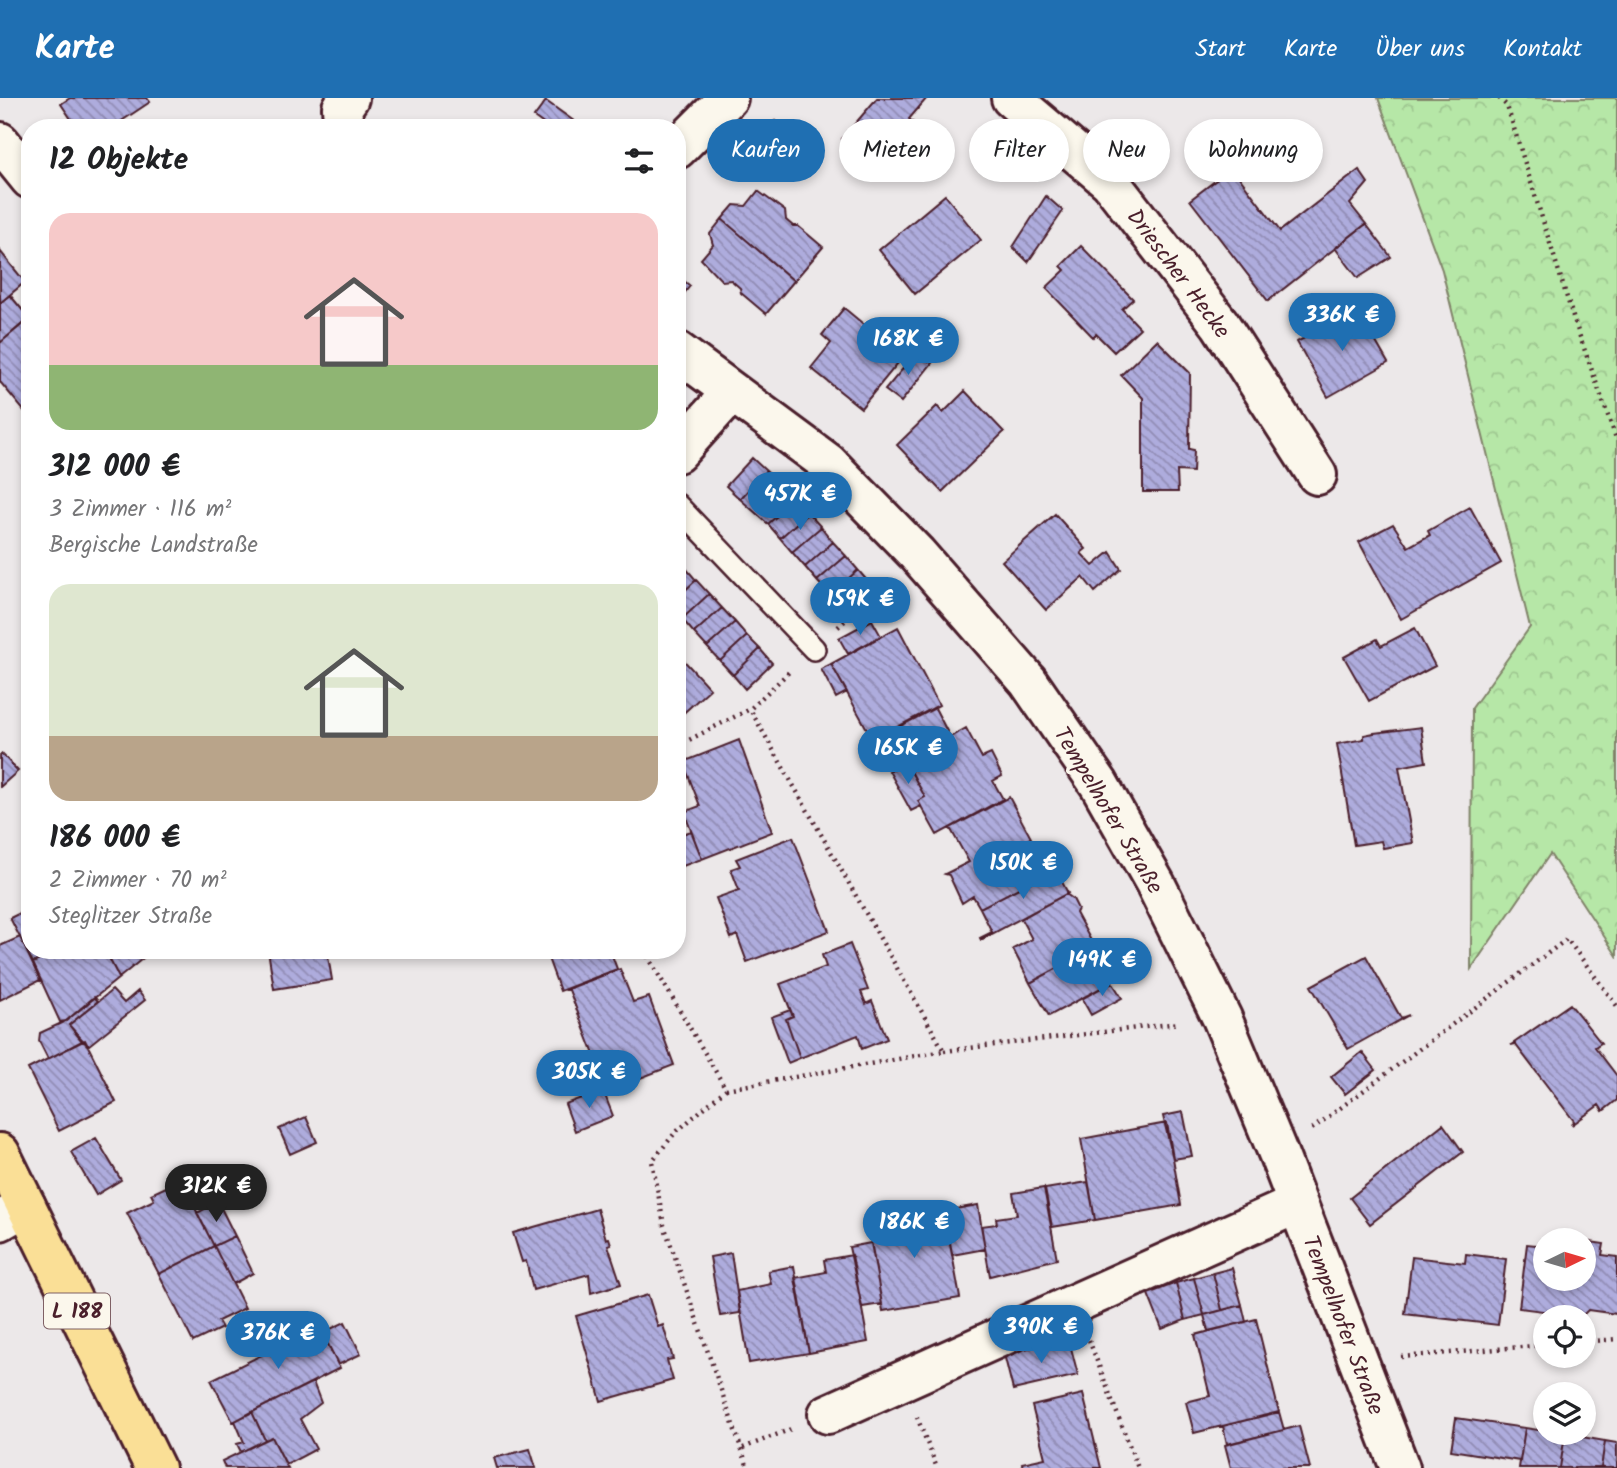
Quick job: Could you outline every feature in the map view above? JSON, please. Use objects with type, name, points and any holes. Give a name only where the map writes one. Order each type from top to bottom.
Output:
[{"type":"main road","name":"L 188","points":[[0,1153],[13,1213],[155,1468]]},
{"type":"street","points":[[343,119],[342,108],[349,98]]},
{"type":"street","points":[[686,140],[727,98]]},
{"type":"street","name":"Driescher Hecke","points":[[1011,98],[1110,182],[1220,324],[1317,475]]},
{"type":"street","points":[[0,142],[21,168]]},
{"type":"street","name":"Tempelhofer Straße","points":[[686,358],[828,463],[917,554],[1028,681],[1099,784],[1155,883],[1222,1018],[1278,1153],[1400,1468]]},
{"type":"street","points":[[686,443],[733,392]]},
{"type":"street","points":[[828,1414],[1297,1203]]},
{"type":"lane","points":[[686,514],[814,649]]},
{"type":"path","points":[[1499,98],[1507,106],[1574,320],[1617,441]]},
{"type":"path","points":[[750,709],[944,1051]]},
{"type":"path","points":[[1278,1153],[1567,939],[1617,1006]]},
{"type":"path","points":[[649,959],[726,1089]]},
{"type":"path","points":[[748,1468],[664,1224],[652,1161],[675,1133],[726,1089],[944,1051],[1222,1018]]},
{"type":"path","points":[[1075,1303],[1138,1468]]},
{"type":"path","points":[[1596,1341],[1617,1339]]},
{"type":"path","points":[[1358,1361],[1533,1346]]},
{"type":"path","points":[[903,1380],[937,1468]]},
{"type":"path","points":[[743,1448],[828,1414]]},
{"type":"green space","points":[[1378,98],[1617,98],[1617,956],[1550,854],[1471,969],[1472,708],[1530,627],[1442,270]]},
{"type":"building","points":[[70,98],[147,98],[150,102],[124,119],[71,119],[61,104]]},
{"type":"building","points":[[877,98],[927,98],[909,119],[859,119]]},
{"type":"building","points":[[546,101],[571,119],[537,119],[534,117]]},
{"type":"building","points":[[1359,170],[1368,183],[1350,204],[1366,224],[1268,301],[1190,200],[1214,182],[1243,182],[1280,231]]},
{"type":"building","points":[[758,191],[785,211],[786,220],[793,226],[798,226],[823,247],[794,281],[722,219],[734,205],[746,206]]},
{"type":"building","points":[[945,195],[981,240],[915,294],[879,250]]},
{"type":"building","points":[[1046,196],[1063,211],[1028,262],[1013,247]]},
{"type":"building","points":[[722,219],[794,281],[766,314],[741,293],[740,288],[731,280],[722,281],[701,259],[713,245],[710,234]]},
{"type":"building","points":[[1366,224],[1391,257],[1358,278],[1335,248]]},
{"type":"building","points":[[1081,246],[1133,299],[1122,309],[1140,328],[1114,352],[1096,334],[1093,337],[1046,288],[1065,270],[1061,266]]},
{"type":"building","points":[[0,251],[21,277],[21,285],[0,303]]},
{"type":"building","points":[[10,295],[21,308],[21,325],[0,343],[0,303]]},
{"type":"building","points":[[844,308],[903,357],[861,408],[811,368],[831,343],[822,335]]},
{"type":"building","points":[[1357,309],[1388,363],[1328,397],[1297,342]]},
{"type":"building","points":[[21,326],[21,407],[0,382],[0,343]]},
{"type":"building","points":[[1157,340],[1190,373],[1189,449],[1194,450],[1193,472],[1177,471],[1178,492],[1143,492],[1143,398],[1121,375]]},
{"type":"building","points":[[915,354],[932,363],[901,402],[885,390]]},
{"type":"building","points":[[965,391],[1004,432],[942,492],[897,445],[937,406],[943,413]]},
{"type":"building","points":[[752,458],[766,471],[740,499],[726,486]]},
{"type":"building","points":[[766,471],[796,499],[768,524],[740,499]]},
{"type":"building","points":[[796,499],[808,513],[780,538],[768,524]]},
{"type":"building","points":[[1470,507],[1501,563],[1401,619],[1359,542],[1393,524],[1408,547],[1430,535],[1428,531]]},
{"type":"building","points":[[808,513],[821,527],[792,552],[780,538]]},
{"type":"building","points":[[1055,514],[1086,549],[1081,553],[1093,566],[1110,552],[1121,569],[1095,592],[1083,577],[1046,610],[1002,561]]},
{"type":"building","points":[[821,527],[833,542],[805,567],[792,552]]},
{"type":"building","points":[[833,542],[846,556],[817,581],[805,567]]},
{"type":"building","points":[[846,556],[858,570],[830,595],[817,581]]},
{"type":"building","points":[[686,568],[696,580],[686,589]]},
{"type":"building","points":[[858,570],[870,584],[842,609],[830,595]]},
{"type":"building","points":[[696,580],[709,594],[686,615],[686,589]]},
{"type":"building","points":[[709,594],[722,608],[694,633],[686,624],[686,615]]},
{"type":"building","points":[[722,608],[735,622],[707,647],[694,633]]},
{"type":"building","points":[[872,620],[881,636],[848,654],[839,638]]},
{"type":"building","points":[[735,622],[747,636],[720,661],[707,647]]},
{"type":"building","points":[[898,627],[939,705],[873,740],[831,664]]},
{"type":"building","points":[[1415,628],[1435,666],[1369,701],[1344,657],[1377,639],[1381,646]]},
{"type":"building","points":[[747,636],[760,649],[733,675],[720,661]]},
{"type":"building","points":[[760,649],[772,663],[745,689],[733,675]]},
{"type":"building","points":[[686,663],[710,689],[686,711]]},
{"type":"building","points":[[831,664],[847,692],[836,698],[821,669]]},
{"type":"building","points":[[935,708],[950,737],[966,728],[982,758],[991,754],[1002,776],[993,781],[1003,799],[937,835],[918,801],[925,797],[889,732]]},
{"type":"building","points":[[1421,727],[1426,762],[1399,767],[1413,843],[1383,848],[1381,841],[1354,845],[1337,744],[1364,739],[1364,735]]},
{"type":"building","points":[[739,740],[772,832],[702,859],[686,817],[686,811],[700,806],[686,770],[686,761]]},
{"type":"building","points":[[2,754],[18,771],[0,787],[0,756]]},
{"type":"building","points":[[906,762],[925,797],[918,801],[921,806],[911,811],[889,771]]},
{"type":"building","points":[[1009,797],[1031,838],[1015,846],[1020,855],[1031,849],[1044,875],[980,908],[973,896],[962,903],[949,875],[945,874],[969,862],[950,828]]},
{"type":"building","points":[[691,831],[702,859],[686,865],[686,833]]},
{"type":"building","points":[[793,837],[829,931],[747,962],[737,935],[731,938],[716,898],[739,890],[731,869],[740,866],[736,859]]},
{"type":"building","points":[[1055,869],[1068,893],[981,940],[980,938],[992,932],[980,908]]},
{"type":"building","points":[[1066,894],[1073,899],[1078,909],[1076,913],[1095,948],[1030,983],[1013,949],[1032,939],[1021,919]]},
{"type":"building","points":[[21,912],[21,940],[10,918]]},
{"type":"building","points":[[20,937],[21,959],[30,959],[40,980],[0,1000],[0,946]]},
{"type":"building","points":[[850,944],[868,990],[861,992],[866,1004],[872,1001],[887,1039],[862,1049],[858,1035],[800,1058],[786,1019],[793,1016],[780,984],[826,967],[822,955]]},
{"type":"building","points":[[1095,948],[1102,963],[1107,964],[1113,974],[1112,982],[1049,1016],[1030,983]]},
{"type":"building","points":[[1366,956],[1401,1018],[1409,1015],[1348,1049],[1311,986]]},
{"type":"building","points":[[41,959],[110,959],[119,978],[66,1021],[60,1022],[33,963]]},
{"type":"building","points":[[110,959],[142,959],[119,978]]},
{"type":"building","points":[[269,959],[328,959],[332,980],[274,989]]},
{"type":"building","points":[[548,959],[613,959],[617,969],[560,991]]},
{"type":"building","points":[[620,969],[633,1002],[649,997],[674,1065],[604,1092],[607,1088],[569,990],[565,990]]},
{"type":"building","points":[[1112,982],[1122,998],[1091,1015],[1082,999]]},
{"type":"building","points":[[112,990],[124,1003],[138,991],[145,1000],[88,1046],[69,1025]]},
{"type":"building","points":[[94,997],[98,1001],[69,1025],[82,1041],[48,1059],[39,1041],[40,1033],[66,1021]]},
{"type":"building","points":[[1570,1004],[1601,1043],[1595,1047],[1617,1076],[1617,1100],[1603,1111],[1599,1105],[1572,1125],[1574,1121],[1515,1044],[1511,1045]]},
{"type":"building","points":[[790,1010],[793,1016],[786,1019],[800,1058],[788,1063],[771,1017]]},
{"type":"building","points":[[85,1040],[116,1102],[59,1131],[28,1069]]},
{"type":"building","points":[[1362,1052],[1376,1070],[1345,1094],[1331,1077]]},
{"type":"building","points":[[603,1090],[613,1116],[575,1131],[565,1104]]},
{"type":"building","points":[[1183,1112],[1192,1156],[1173,1159],[1163,1116]]},
{"type":"building","points":[[306,1117],[317,1142],[290,1154],[279,1129]]},
{"type":"building","points":[[1167,1123],[1181,1205],[1095,1220],[1081,1139]]},
{"type":"building","points":[[1443,1124],[1463,1152],[1370,1224],[1350,1198]]},
{"type":"building","points":[[96,1138],[121,1180],[96,1195],[71,1152]]},
{"type":"building","points":[[181,1180],[214,1246],[159,1274],[127,1213],[154,1200],[151,1194]]},
{"type":"building","points":[[1088,1182],[1095,1220],[1052,1227],[1045,1189]]},
{"type":"building","points":[[1044,1188],[1057,1259],[990,1276],[981,1226],[997,1224],[996,1218],[1017,1215],[1013,1193]]},
{"type":"building","points":[[218,1202],[235,1236],[214,1246],[197,1213]]},
{"type":"building","points":[[978,1205],[985,1249],[952,1255],[944,1211]]},
{"type":"building","points":[[597,1209],[606,1239],[609,1238],[611,1244],[608,1245],[621,1284],[591,1293],[589,1274],[533,1290],[526,1261],[522,1262],[513,1233]]},
{"type":"building","points":[[944,1209],[960,1298],[883,1311],[868,1223]]},
{"type":"building","points":[[235,1236],[253,1273],[233,1284],[214,1246]]},
{"type":"building","points":[[871,1243],[882,1304],[862,1307],[849,1247]]},
{"type":"building","points":[[1596,1243],[1604,1244],[1602,1255],[1617,1257],[1617,1314],[1596,1311],[1596,1305],[1533,1305],[1533,1310],[1519,1308],[1527,1244],[1533,1245],[1533,1292],[1596,1292]]},
{"type":"building","points":[[214,1246],[245,1308],[218,1321],[222,1328],[193,1342],[159,1274]]},
{"type":"building","points":[[731,1253],[740,1313],[720,1316],[710,1257]]},
{"type":"building","points":[[1466,1254],[1506,1259],[1498,1325],[1405,1314],[1412,1257],[1465,1263]]},
{"type":"building","points":[[852,1255],[868,1342],[809,1353],[795,1278],[826,1272],[824,1260]]},
{"type":"building","points":[[794,1266],[809,1353],[749,1363],[737,1291],[771,1284],[768,1271]]},
{"type":"building","points":[[1232,1268],[1242,1305],[1222,1310],[1213,1273]]},
{"type":"building","points":[[1213,1273],[1222,1310],[1204,1315],[1194,1278]]},
{"type":"building","points":[[1194,1278],[1204,1315],[1185,1320],[1176,1283]]},
{"type":"building","points":[[1176,1283],[1185,1320],[1162,1329],[1148,1294]]},
{"type":"building","points":[[648,1295],[658,1327],[663,1325],[673,1359],[667,1360],[673,1380],[601,1401],[576,1316]]},
{"type":"building","points":[[1242,1305],[1246,1322],[1208,1331],[1204,1315]]},
{"type":"building","points":[[313,1314],[340,1368],[233,1422],[211,1380],[288,1342],[282,1330]]},
{"type":"building","points":[[1256,1319],[1279,1412],[1194,1433],[1186,1402],[1210,1396],[1195,1335]]},
{"type":"building","points":[[345,1322],[361,1354],[338,1365],[322,1333]]},
{"type":"building","points":[[1058,1341],[1070,1344],[1078,1375],[1013,1390],[1004,1354]]},
{"type":"building","points":[[313,1382],[321,1403],[300,1419],[316,1449],[286,1465],[272,1437],[265,1440],[252,1412]]},
{"type":"building","points":[[1083,1394],[1101,1468],[1023,1468],[1022,1463],[1045,1458],[1032,1406]]},
{"type":"building","points":[[252,1412],[265,1440],[241,1452],[237,1444],[244,1442],[235,1421]]},
{"type":"building","points":[[1279,1412],[1284,1430],[1227,1444],[1223,1426]]},
{"type":"building","points":[[1456,1418],[1525,1428],[1520,1461],[1451,1450]]},
{"type":"building","points":[[1299,1426],[1310,1468],[1231,1468],[1225,1445]]},
{"type":"building","points":[[1525,1428],[1533,1429],[1533,1445],[1563,1445],[1560,1468],[1519,1468]]},
{"type":"building","points":[[272,1437],[288,1468],[225,1468],[222,1461]]},
{"type":"building","points":[[1596,1439],[1605,1441],[1601,1468],[1560,1468],[1563,1445],[1596,1445]]},
{"type":"building","points":[[1605,1441],[1617,1443],[1617,1468],[1601,1468]]},
{"type":"building","points":[[530,1449],[536,1468],[497,1468],[494,1458]]}]
